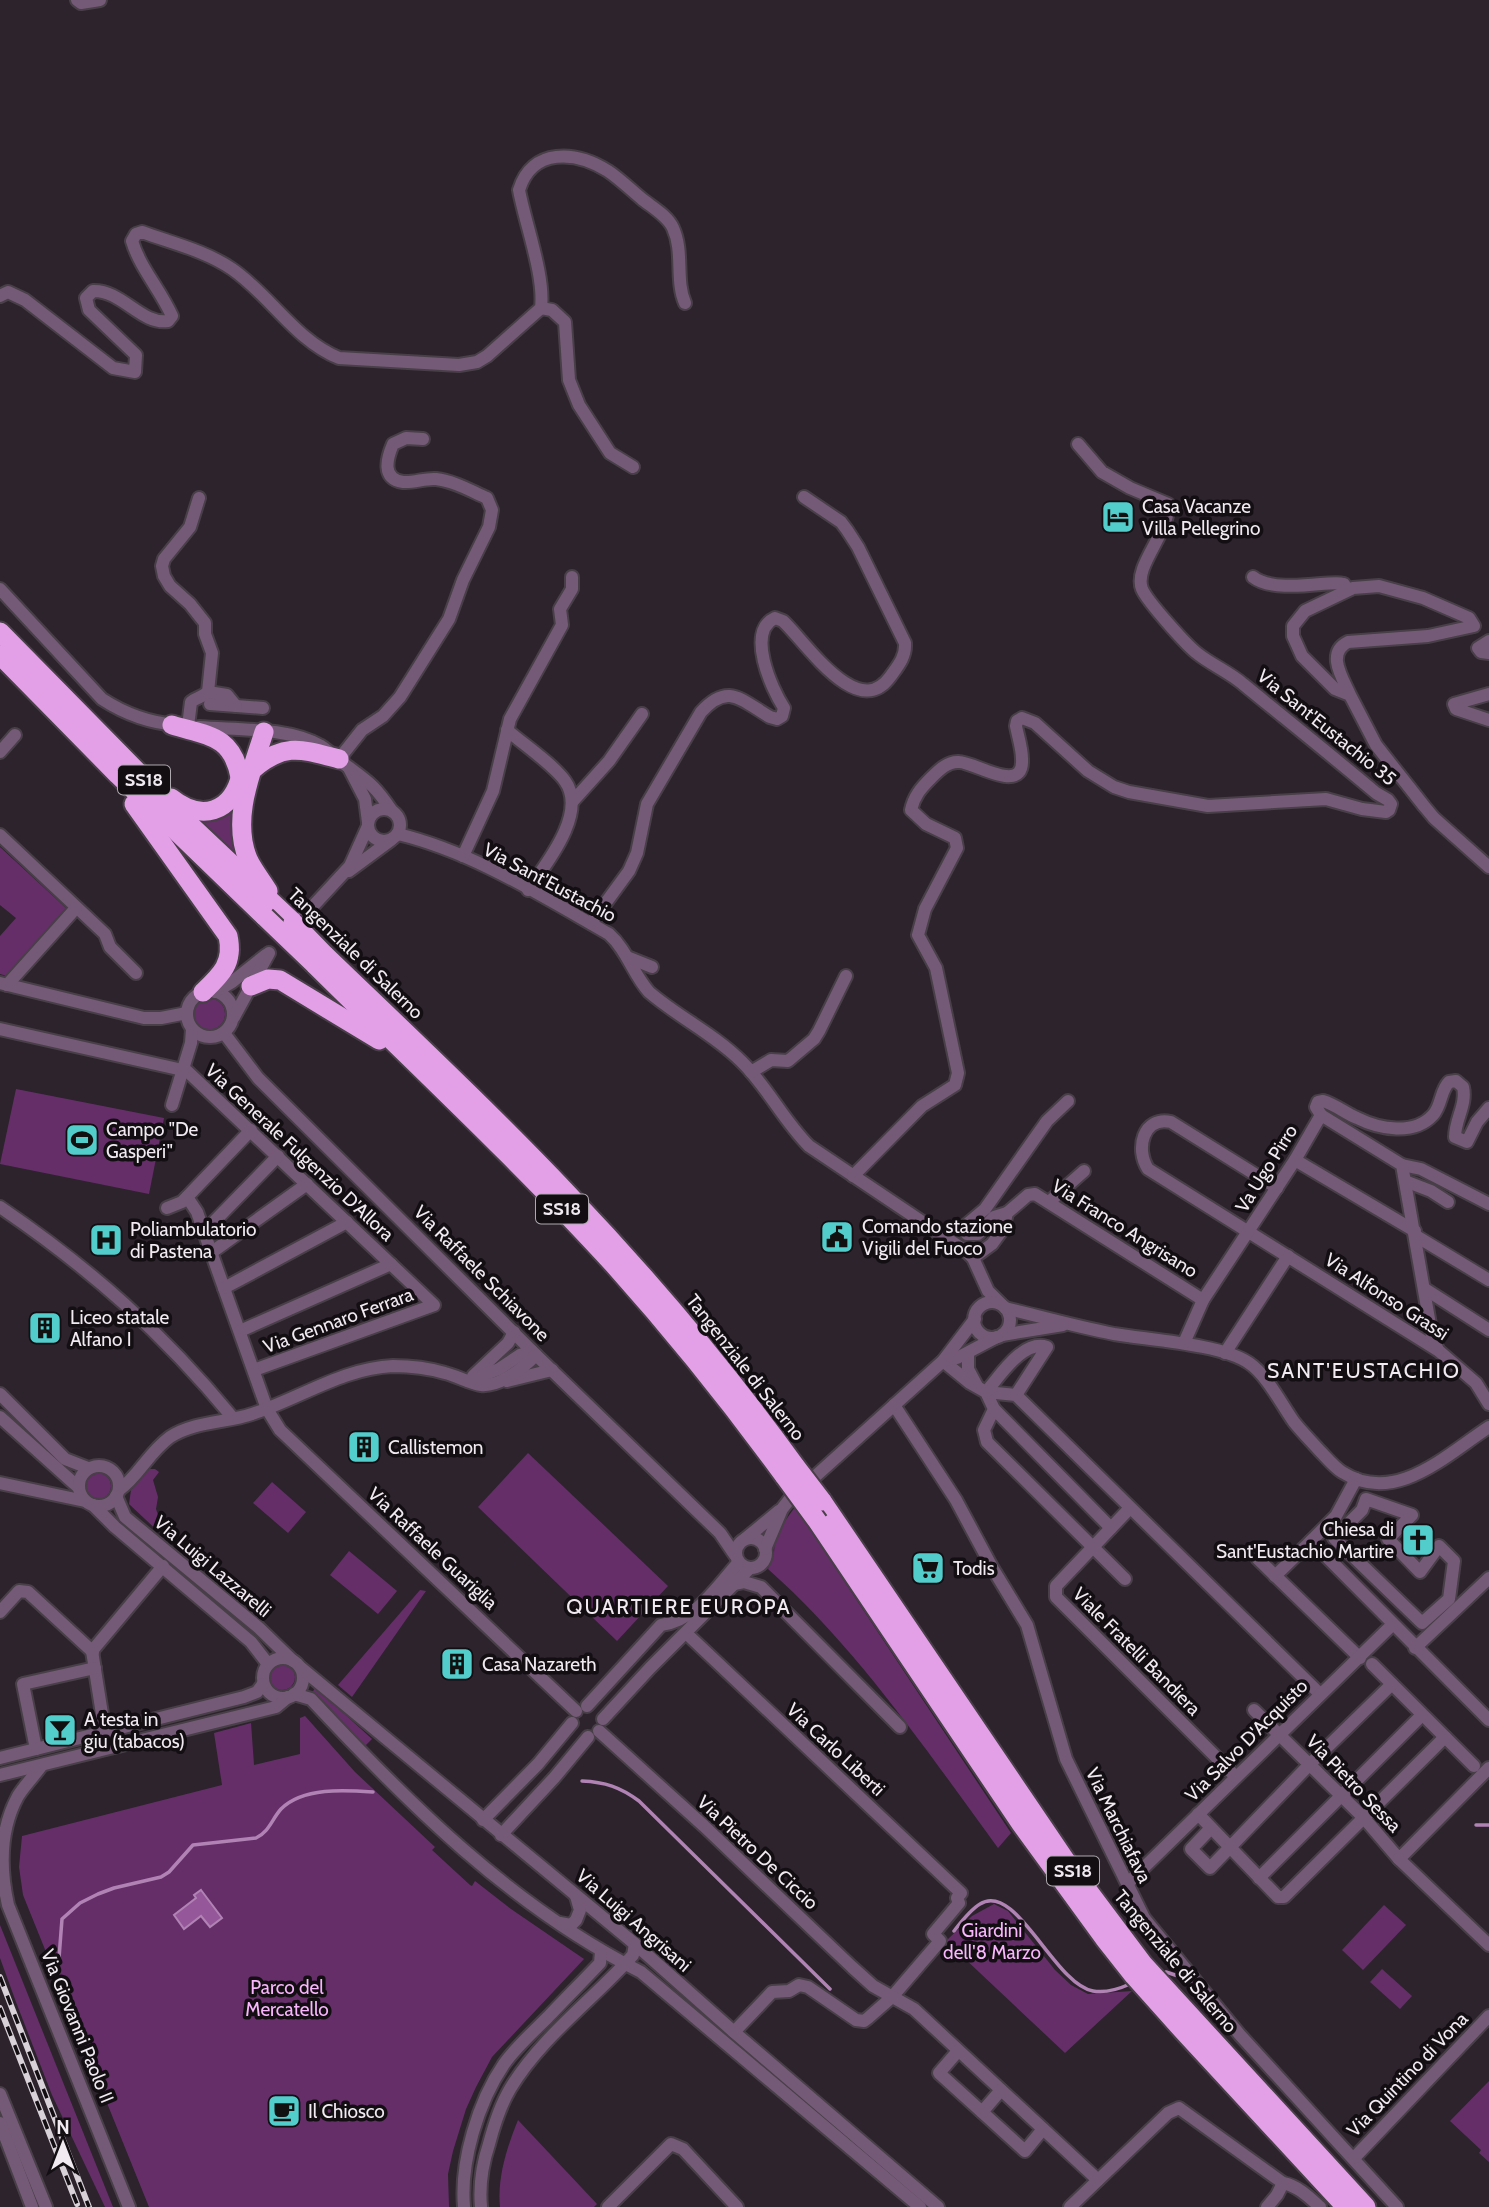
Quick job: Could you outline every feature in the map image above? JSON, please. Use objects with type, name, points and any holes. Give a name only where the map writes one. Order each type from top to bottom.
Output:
[{"type":"highway","name":"Tangenziale di Salerno","points":[[0,632],[119,766],[265,918],[319,959],[516,1141],[661,1295],[723,1370],[790,1472],[818,1522],[1021,1824],[1104,1938],[1185,2033],[1346,2207]]},
{"type":"highway","name":"Tangenziale di Salerno","points":[[0,654],[247,881],[297,920],[319,959],[615,1266],[790,1472],[822,1502],[1061,1854],[1128,1943],[1204,2032],[1366,2207]]},
{"type":"highway","points":[[180,725],[220,741],[229,748],[246,774],[243,812],[245,849],[255,870],[297,920]]},
{"type":"highway","points":[[119,766],[183,807],[204,812],[222,806],[236,791],[246,774],[260,732]]},
{"type":"highway","points":[[246,774],[279,751],[292,748],[344,763]]},
{"type":"highway","points":[[119,766],[133,802],[228,936],[229,960],[209,992]]},
{"type":"highway","points":[[251,986],[274,978],[297,988],[377,1038],[443,1089]]},
{"type":"street","points":[[77,0],[81,3],[100,0]]},
{"type":"street","points":[[0,296],[8,292],[25,300],[113,368],[135,372],[136,355],[89,310],[86,299],[93,291],[102,291],[116,296],[158,323],[169,321],[172,316],[167,305],[136,256],[132,241],[136,234],[142,232],[218,260],[234,270],[308,339],[339,358],[459,365],[477,362],[497,348],[541,307],[537,271],[519,190],[530,166],[556,156],[573,157],[608,171],[673,226],[685,303]]},
{"type":"street","points":[[541,307],[552,310],[565,322],[569,380],[595,434],[610,453],[632,467]]},
{"type":"street","points":[[396,836],[380,841],[372,835],[365,799],[344,763],[362,730],[383,716],[414,676],[449,619],[457,594],[489,527],[492,510],[487,498],[438,479],[402,482],[393,478],[388,472],[387,457],[393,444],[406,438],[423,439]]},
{"type":"street","name":"Via Sant'Eustachio 35","points":[[853,1176],[922,1106],[955,1085],[958,1073],[936,968],[918,935],[925,909],[957,848],[955,838],[926,824],[911,810],[919,790],[946,765],[956,761],[1006,777],[1016,774],[1023,759],[1016,726],[1017,721],[1023,718],[1035,723],[1088,771],[1114,787],[1129,792],[1208,806],[1326,799],[1362,809],[1386,812],[1391,804],[1238,680],[1195,653],[1142,589],[1140,573],[1163,531],[1168,504],[1130,488],[1102,472],[1078,444]]},
{"type":"street","points":[[591,923],[629,871],[637,853],[647,804],[701,712],[711,701],[722,695],[732,696],[771,717],[777,719],[782,716],[784,708],[775,693],[762,655],[762,631],[768,621],[775,618],[783,621],[833,676],[852,688],[864,690],[886,682],[903,658],[905,643],[858,547],[841,522],[804,496]]},
{"type":"street","points":[[199,498],[190,527],[164,559],[162,566],[170,586],[190,604],[205,624],[205,634],[212,653],[209,698]]},
{"type":"street","points":[[1253,577],[1261,583],[1338,583],[1343,584],[1347,590]]},
{"type":"street","points":[[463,856],[493,790],[510,719],[562,625],[560,609],[572,589],[572,578]]},
{"type":"street","points":[[1350,695],[1335,689],[1302,656],[1293,636],[1293,626],[1305,611],[1347,590],[1379,586],[1423,598],[1469,618],[1474,626],[1428,636],[1348,642],[1340,646],[1336,653],[1350,695],[1376,744],[1434,818],[1489,867]]},
{"type":"street","name":"Via Sant'Eustachio","points":[[0,589],[102,699],[118,710],[180,725],[300,737],[322,747],[376,787],[395,815],[426,842]]},
{"type":"street","points":[[1489,641],[1478,648],[1481,652],[1489,653]]},
{"type":"street","points":[[1489,694],[1454,704],[1456,709],[1489,720]]},
{"type":"street","points":[[180,725],[191,702],[197,697],[226,695],[236,706],[263,708]]},
{"type":"street","points":[[528,890],[559,844],[573,801],[609,761],[642,714]]},
{"type":"street","points":[[507,730],[566,782],[573,801]]},
{"type":"street","points":[[0,752],[15,735]]},
{"type":"street","points":[[297,920],[354,859],[376,811],[384,809],[395,815],[400,826],[396,836],[356,868],[342,874]]},
{"type":"street","points":[[0,835],[105,934],[110,947],[136,973]]},
{"type":"street","name":"Via Sant'Eustachio","points":[[396,836],[426,842],[463,856],[591,923],[614,938],[638,980],[649,992],[726,1048],[751,1072],[804,1141],[973,1258]]},
{"type":"street","points":[[76,908],[4,984],[144,1018],[187,1013]]},
{"type":"street","points":[[172,1105],[191,1043],[192,1029],[187,1013],[191,1000],[209,992],[269,953],[224,1033],[208,1038],[192,1029]]},
{"type":"street","points":[[627,957],[652,967]]},
{"type":"street","points":[[751,1072],[771,1060],[788,1061],[814,1039],[845,976]]},
{"type":"street","points":[[209,992],[230,1002],[232,1021]]},
{"type":"street","name":"Via Generale Fulgenzio D'Allora","points":[[0,1029],[187,1072],[434,1305]]},
{"type":"street","name":"Via Raffaele Schiavone","points":[[224,1033],[258,1078],[719,1533],[761,1587]]},
{"type":"street","points":[[1321,1115],[1316,1107],[1318,1102],[1323,1101],[1367,1123],[1385,1128],[1419,1126],[1436,1112],[1444,1087],[1449,1082],[1456,1081],[1464,1087],[1465,1100],[1455,1128],[1455,1137],[1467,1142],[1477,1122],[1489,1108]]},
{"type":"street","points":[[1007,1213],[994,1217],[978,1234],[967,1234],[965,1225],[985,1209],[1047,1121],[1068,1101]]},
{"type":"street","name":"Va Ugo Pirro","points":[[1184,1343],[1203,1300],[1295,1160],[1321,1115],[1402,1165],[1420,1169],[1489,1204]]},
{"type":"street","name":"Via Alfonso Grassi","points":[[1277,1188],[1171,1122],[1163,1120],[1149,1128],[1142,1142],[1142,1160],[1148,1169],[1439,1352],[1476,1383],[1489,1404]]},
{"type":"street","points":[[167,1208],[188,1199],[189,1193],[251,1130]]},
{"type":"street","points":[[204,1232],[278,1156]]},
{"type":"street","points":[[1295,1160],[1489,1280]]},
{"type":"street","points":[[1402,1165],[1432,1336],[1439,1352]]},
{"type":"street","points":[[1049,1202],[1084,1171]]},
{"type":"street","points":[[1405,1181],[1431,1191],[1448,1202]]},
{"type":"street","points":[[212,1252],[307,1184]]},
{"type":"street","name":"Via Franco Angrisano","points":[[1007,1213],[1028,1195],[1035,1194],[1203,1300]]},
{"type":"street","name":"Via Raffaele Guariglia","points":[[188,1199],[197,1212],[267,1409],[280,1430],[578,1714]]},
{"type":"street","points":[[0,1207],[62,1250],[125,1303],[180,1356],[233,1418]]},
{"type":"street","points":[[943,1361],[968,1353],[1008,1329],[1010,1320],[1003,1306],[988,1291],[973,1258],[992,1244],[1003,1228],[1007,1213]]},
{"type":"street","points":[[224,1288],[347,1222]]},
{"type":"street","points":[[1225,1353],[1288,1256]]},
{"type":"street","points":[[240,1331],[391,1264]]},
{"type":"street","points":[[980,1276],[981,1296],[976,1315],[982,1334],[987,1337],[1070,1324]]},
{"type":"street","points":[[1425,1289],[1489,1330]]},
{"type":"street","points":[[745,1564],[736,1549],[744,1539],[782,1509],[813,1476],[943,1361],[986,1303],[1116,1334],[1184,1343],[1249,1362],[1298,1427],[1340,1471],[1356,1479],[1383,1485],[1405,1480],[1425,1470],[1489,1427]]},
{"type":"street","name":"Via Gennaro Ferrara","points":[[254,1370],[434,1305]]},
{"type":"street","points":[[1402,1328],[1430,1318]]},
{"type":"street","points":[[467,1381],[508,1343],[514,1332]]},
{"type":"street","points":[[982,1389],[1023,1351],[1039,1346],[1047,1347],[1016,1395]]},
{"type":"street","points":[[467,1381],[499,1369],[520,1355],[534,1353]]},
{"type":"street","points":[[489,1384],[503,1380],[534,1353]]},
{"type":"street","points":[[968,1353],[968,1369],[994,1409],[1111,1528]]},
{"type":"street","points":[[943,1361],[970,1383],[982,1389],[1016,1395],[1320,1694]]},
{"type":"street","points":[[0,1483],[106,1505],[146,1459],[172,1436],[187,1429],[248,1416],[368,1368],[417,1367],[482,1385],[552,1370]]},
{"type":"street","points":[[0,1394],[65,1459],[88,1468]]},
{"type":"street","name":"Via Marchiafava","points":[[894,1405],[956,1500],[993,1569],[1020,1610],[1027,1625],[1066,1759],[1144,1918],[1240,2035],[1397,2207]]},
{"type":"street","points":[[994,1409],[984,1430],[987,1442],[1125,1579]]},
{"type":"street","points":[[0,1417],[78,1487],[89,1503]]},
{"type":"street","points":[[78,1487],[80,1476],[88,1468],[100,1465],[113,1470],[130,1468],[146,1459]]},
{"type":"street","points":[[113,1470],[118,1479],[118,1493]]},
{"type":"street","points":[[1275,1576],[1336,1516],[1356,1479]]},
{"type":"street","name":"Via Luigi Lazzarelli","points":[[118,1493],[117,1504],[125,1517],[260,1628],[297,1664]]},
{"type":"street","points":[[1366,1499],[1412,1514],[1388,1539],[1420,1572],[1439,1546],[1454,1561],[1449,1599],[1422,1623],[1334,1538],[1362,1510],[1366,1499]]},
{"type":"street","name":"Via Luigi Lazzarelli","points":[[89,1503],[251,1642],[268,1664]]},
{"type":"street","name":"Viale Fratelli Bandiera","points":[[1130,1508],[1056,1586],[1056,1597],[1236,1777]]},
{"type":"street","points":[[483,1820],[538,1764],[578,1714],[661,1625],[687,1617],[745,1564],[766,1557],[765,1549],[782,1509]]},
{"type":"street","points":[[719,1533],[757,1539],[765,1549]]},
{"type":"street","points":[[1311,1541],[1489,1720]]},
{"type":"street","points":[[1257,1558],[1392,1684],[1474,1766]]},
{"type":"street","points":[[501,1835],[734,1584],[745,1564]]},
{"type":"street","points":[[92,1652],[163,1566]]},
{"type":"street","points":[[1415,1648],[1489,1578]]},
{"type":"street","points":[[734,1584],[744,1582],[761,1587],[901,1727]]},
{"type":"street","points":[[0,1612],[19,1591],[28,1592],[92,1652],[105,1733]]},
{"type":"street","name":"Via Salvo D'Acquisto","points":[[1128,1883],[1320,1694],[1366,1661],[1392,1625]]},
{"type":"street","name":"Via Carlo Liberti","points":[[686,1633],[961,1893],[957,1898],[959,1903],[933,1934],[940,1941],[892,1997]]},
{"type":"street","points":[[0,1775],[276,1707],[291,1696],[301,1686],[297,1664],[277,1658],[268,1664],[263,1673],[263,1684],[275,1697],[291,1696]]},
{"type":"street","name":"Via Luigi Angrisani","points":[[297,1664],[635,1944],[938,2207]]},
{"type":"street","points":[[36,1749],[23,1684],[95,1668]]},
{"type":"street","points":[[0,1758],[244,1697],[257,1692],[263,1684]]},
{"type":"street","points":[[1211,1828],[1191,1849],[1210,1868],[1310,1763],[1392,1684]]},
{"type":"street","name":"Via Luigi Angrisani","points":[[291,1696],[311,1699],[404,1795],[487,1869],[601,1952],[641,1972],[920,2207]]},
{"type":"street","points":[[578,1714],[598,1710],[597,1729]]},
{"type":"street","name":"Via Pietro Sessa","points":[[1254,1710],[1341,1794],[1399,1859],[1489,1768]]},
{"type":"street","points":[[578,1714],[579,1734],[597,1729]]},
{"type":"street","points":[[1259,1878],[1422,1715]]},
{"type":"street","name":"Via Pietro De Ciccio","points":[[597,1729],[873,1986],[914,2009],[1098,2180]]},
{"type":"street","points":[[1198,1814],[1278,1897],[1284,1897],[1445,1737]]},
{"type":"street","name":"Via Giovanni Paolo II","points":[[42,1765],[13,1807],[1,1853],[1,1872],[8,1905],[129,2207]]},
{"type":"street","points":[[1399,1859],[1489,1945]]},
{"type":"street","points":[[554,1920],[568,1925],[576,1920],[580,1907],[574,1893]]},
{"type":"street","points":[[481,2207],[480,2180],[484,2159],[500,2109],[511,2088],[530,2061],[634,1955],[635,1944]]},
{"type":"street","points":[[464,2207],[463,2182],[467,2156],[482,2109],[496,2077],[516,2049],[600,1963],[601,1952]]},
{"type":"street","points":[[734,2032],[772,1992],[789,1992],[799,1985],[806,1986],[860,2021],[868,2018],[892,1997]]},
{"type":"street","name":"Via Quintino di Vona","points":[[1354,2158],[1489,2016]]},
{"type":"street","points":[[958,2050],[939,2073],[1025,2151],[1043,2129]]},
{"type":"street","points":[[982,2112],[1001,2090]]},
{"type":"street","points":[[0,2094],[32,2207]]},
{"type":"street","points":[[1070,2207],[1172,2109],[1178,2108],[1320,2207]]},
{"type":"street","points":[[0,2123],[11,2137],[46,2207]]},
{"type":"street","points":[[608,2207],[671,2144],[683,2149],[737,2207]]},
{"type":"street","points":[[1267,2207],[1283,2183]]},
{"type":"green space","points":[[234,800],[244,863],[189,814]]},
{"type":"green space","points":[[0,847],[66,908],[7,976],[0,974],[0,936],[16,918],[0,905]]},
{"type":"green space","points":[[209,998],[220,1003],[225,1014],[220,1025],[209,1030],[198,1025],[193,1014],[198,1003]]},
{"type":"green space","name":"Campo \"De Gasperi\"","points":[[16,1089],[164,1118],[149,1194],[0,1164]]},
{"type":"green space","points":[[528,1453],[668,1586],[617,1641],[478,1507]]},
{"type":"green space","points":[[148,1469],[159,1472],[153,1480],[158,1497],[156,1509],[165,1534],[162,1535],[129,1504],[131,1490]]},
{"type":"green space","points":[[98,1473],[107,1477],[111,1486],[107,1495],[98,1499],[89,1495],[85,1486],[89,1477]]},
{"type":"green space","points":[[272,1482],[306,1512],[288,1533],[253,1503]]},
{"type":"green space","points":[[795,1507],[1011,1833],[998,1848],[918,1738],[862,1667],[801,1600],[768,1569],[774,1553],[775,1535]]},
{"type":"green space","points":[[349,1551],[397,1591],[378,1614],[330,1575]]},
{"type":"green space","points":[[420,1590],[426,1591],[352,1697],[338,1685]]},
{"type":"green space","points":[[282,1664],[291,1668],[295,1677],[291,1686],[282,1690],[273,1686],[269,1677],[273,1668]]},
{"type":"green space","points":[[315,1687],[372,1739],[364,1747],[312,1694]]},
{"type":"green space","name":"Parco del Mercatello","points":[[305,1716],[355,1772],[435,1847],[432,1850],[470,1885],[475,1881],[584,1959],[492,2057],[466,2109],[453,2151],[448,2174],[449,2207],[149,2207],[23,1895],[19,1867],[22,1836],[222,1785],[214,1733],[251,1723],[254,1765],[300,1754],[300,1718]]},
{"type":"green space","name":"Giardini dell'8 Marzo","points":[[994,1904],[1008,1911],[1055,1970],[1071,1985],[1088,1994],[1132,1991],[1065,2053],[946,1941],[972,1916]]},
{"type":"green space","points":[[1384,1905],[1406,1925],[1363,1970],[1342,1950]]},
{"type":"green space","points":[[0,1925],[113,2207],[105,2207],[52,2095],[0,1958]]},
{"type":"green space","points":[[1382,1969],[1412,1996],[1400,2009],[1370,1982]]},
{"type":"green space","points":[[1489,2081],[1489,2162],[1479,2153],[1481,2150],[1450,2121]]},
{"type":"green space","points":[[518,2120],[597,2204],[594,2207],[500,2207],[504,2163]]},
{"type":"shaded area","points":[[201,1890],[222,1918],[210,1927],[201,1916],[184,1929],[174,1915],[196,1898],[194,1895]]},
{"type":"waterway","points":[[582,1781],[612,1786],[639,1801],[830,1989]]},
{"type":"waterway","points":[[55,1971],[59,1958],[62,1919],[80,1903],[114,1888],[161,1877],[169,1872],[193,1845],[256,1838],[267,1829],[281,1809],[301,1797],[325,1792],[373,1792]]},
{"type":"waterway","points":[[1476,1825],[1489,1825]]},
{"type":"waterway","points":[[954,1931],[976,1907],[994,1901],[1007,1907],[1021,1920],[1078,1984],[1093,1991],[1117,1989],[1130,1984]]},
{"type":"waterway","points":[[1166,1972],[1184,1978]]},
{"type":"railway","points":[[0,1977],[89,2207]]},
{"type":"railway","points":[[0,2008],[77,2204]]},
{"type":"place","name":"Casa Vacanze Villa Pellegrino","points":[[1118,517]]},
{"type":"place","name":"Campo \"De Gasperi\"","points":[[82,1140]]},
{"type":"place","name":"Comando stazione Vigili del Fuoco","points":[[837,1237]]},
{"type":"place","name":"Poliambulatorio di Pastena","points":[[106,1240]]},
{"type":"place","name":"Liceo statale Alfano I","points":[[45,1328]]},
{"type":"place","name":"Callistemon","points":[[364,1447]]},
{"type":"place","name":"Chiesa di Sant'Eustachio Martire","points":[[1418,1540]]},
{"type":"place","name":"Todis","points":[[928,1568]]},
{"type":"place","name":"Casa Nazareth","points":[[457,1664]]},
{"type":"place","name":"A testa in giu (tabacos)","points":[[60,1730]]},
{"type":"place","name":"Il Chiosco","points":[[284,2111]]},
{"type":"district","name":"SANT'EUSTACHIO","points":[[1364,1371]]},
{"type":"district","name":"QUARTIERE EUROPA","points":[[679,1607]]}]
